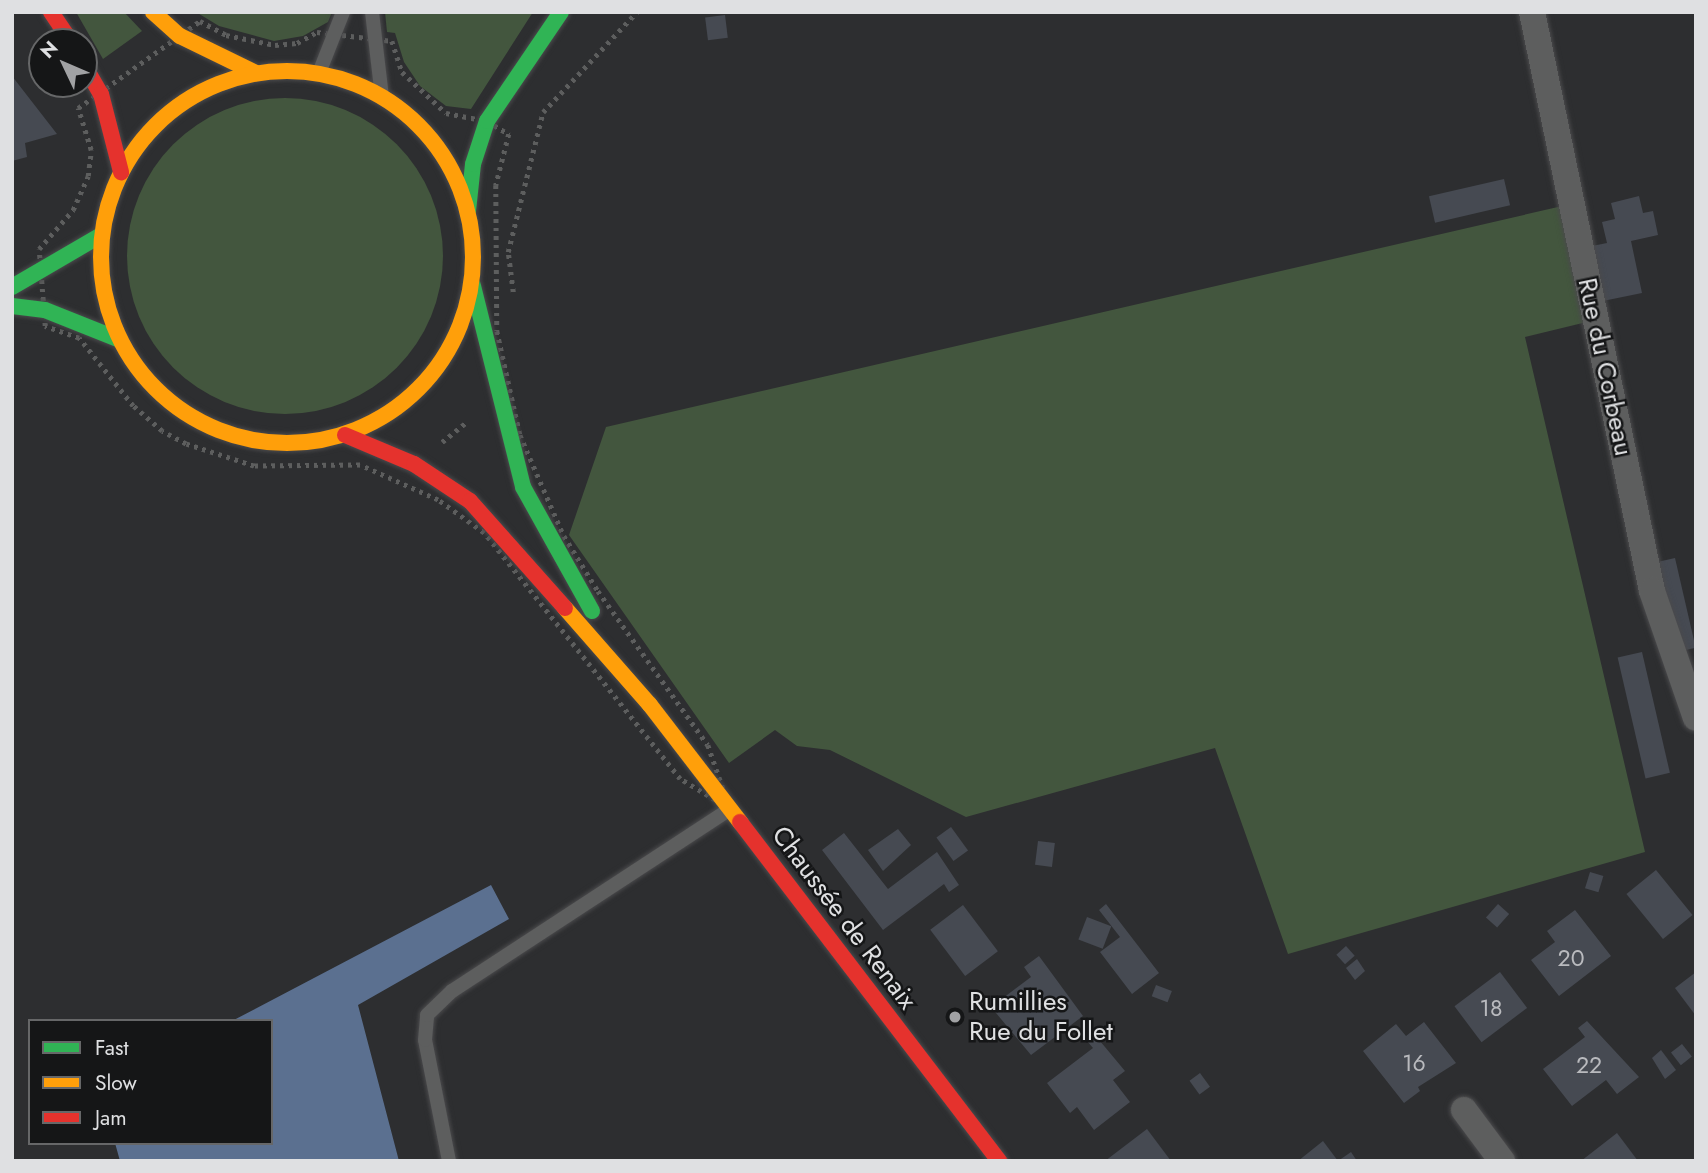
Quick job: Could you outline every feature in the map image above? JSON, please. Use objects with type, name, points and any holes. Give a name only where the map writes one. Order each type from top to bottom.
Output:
[{"type":"main road","points":[[51,12],[62,28]]},
{"type":"main road","points":[[153,12],[180,36],[256,73]]},
{"type":"main road","points":[[468,211],[454,174],[427,134],[382,97],[319,74],[256,73],[214,85],[176,107],[145,136],[121,172],[101,235],[106,305],[118,339],[157,393],[213,430],[279,444],[345,435],[392,412],[430,377],[458,332],[472,282],[468,211],[473,164],[487,121],[561,12]]},
{"type":"main road","points":[[98,89],[121,172]]},
{"type":"main road","points":[[12,287],[101,235]]},
{"type":"main road","name":"Chaussée de Renaix","points":[[472,282],[502,393],[523,487],[579,591],[650,705]]},
{"type":"main road","points":[[12,306],[45,310],[118,339]]},
{"type":"main road","name":"Chaussée de Renaix","points":[[345,435],[414,464],[470,501],[650,705],[999,1161]]},
{"type":"street","name":"Rue du Corbeau","points":[[1532,12],[1652,591],[1696,718]]},
{"type":"street","points":[[1464,1110],[1502,1161]]},
{"type":"lane","points":[[319,74],[343,12]]},
{"type":"lane","points":[[372,12],[382,97]]},
{"type":"lane","points":[[449,1161],[425,1040],[427,1015],[452,991],[730,809]]},
{"type":"path","points":[[515,305],[508,252],[543,112],[637,12]]},
{"type":"path","points":[[38,249],[73,210],[88,176],[91,150],[78,108],[200,21]]},
{"type":"path","points":[[392,41],[402,72],[420,93],[446,113],[463,114]]},
{"type":"path","points":[[509,134],[502,149],[496,195],[497,331],[502,393],[564,536],[598,591],[708,745]]},
{"type":"path","points":[[45,326],[79,338],[133,406],[162,431],[186,444],[254,466],[360,465],[398,479],[484,533],[680,779],[730,809]]},
{"type":"path","points":[[398,479],[502,393]]},
{"type":"path","points":[[534,470],[535,451]]},
{"type":"green space","points":[[76,12],[124,12],[142,31],[103,59],[98,50],[98,28],[85,28]]},
{"type":"green space","points":[[196,12],[332,12],[328,22],[303,36],[274,41],[219,26]]},
{"type":"green space","points":[[385,12],[533,12],[471,109],[446,106],[420,86],[404,62],[395,33],[387,32]]},
{"type":"green space","points":[[285,98],[316,101],[345,110],[373,125],[397,144],[416,168],[431,196],[440,225],[443,256],[440,287],[431,316],[416,344],[397,368],[373,387],[345,402],[316,411],[285,414],[254,411],[225,402],[197,387],[173,368],[154,344],[139,316],[130,287],[127,256],[130,225],[139,196],[154,168],[173,144],[197,125],[225,110],[254,101]]},
{"type":"green space","points":[[1571,204],[1595,320],[1525,337],[1645,852],[1288,954],[1215,748],[966,817],[830,750],[797,746],[775,730],[729,763],[569,535],[606,427]]},
{"type":"water","points":[[491,885],[509,919],[358,1005],[399,1161],[120,1161],[116,1145],[273,1145],[273,1019],[236,1019]]},
{"type":"building","points":[[725,15],[728,38],[708,40],[705,17]]},
{"type":"building","points":[[12,76],[57,134],[25,143],[27,157],[12,161]]},
{"type":"building","points":[[1504,179],[1510,205],[1435,223],[1429,196]]},
{"type":"building","points":[[1639,196],[1643,213],[1653,211],[1658,235],[1631,241],[1642,293],[1598,302],[1587,247],[1607,243],[1602,222],[1615,219],[1611,203]]},
{"type":"building","points":[[1675,558],[1696,648],[1671,653],[1651,564]]},
{"type":"building","points":[[1642,652],[1670,773],[1646,778],[1618,658]]},
{"type":"building","points":[[951,827],[968,850],[953,861],[936,838]]},
{"type":"building","points":[[898,829],[911,845],[883,871],[868,850]]},
{"type":"building","points":[[844,833],[888,889],[937,852],[959,885],[949,892],[944,884],[883,930],[822,850]]},
{"type":"building","points":[[1038,841],[1055,843],[1052,867],[1035,865]]},
{"type":"building","points":[[1656,870],[1693,915],[1663,939],[1626,894]]},
{"type":"building","points":[[1590,872],[1603,876],[1598,892],[1585,888]]},
{"type":"building","points":[[1106,904],[1159,973],[1132,994],[1100,952],[1120,937],[1099,910]]},
{"type":"building","points":[[1498,904],[1509,914],[1497,927],[1486,917]]},
{"type":"building","points":[[963,905],[998,951],[965,976],[930,930]]},
{"type":"building","points":[[1575,910],[1611,956],[1559,996],[1531,960],[1555,942],[1547,931]]},
{"type":"building","points":[[1087,917],[1111,926],[1103,949],[1078,939]]},
{"type":"building","points":[[1346,946],[1355,956],[1345,964],[1336,955]]},
{"type":"building","points":[[1039,956],[1083,1016],[1031,1055],[991,1007],[1031,977],[1024,967]]},
{"type":"building","points":[[1357,959],[1365,971],[1355,980],[1346,968]]},
{"type":"building","points":[[1500,972],[1527,1008],[1482,1042],[1454,1006]]},
{"type":"building","points":[[1696,972],[1696,1016],[1675,988]]},
{"type":"building","points":[[1156,985],[1172,991],[1168,1002],[1152,996]]},
{"type":"building","points":[[1587,1021],[1639,1077],[1617,1094],[1606,1080],[1572,1106],[1543,1069],[1585,1037],[1578,1028]]},
{"type":"building","points":[[1424,1022],[1456,1063],[1418,1087],[1420,1091],[1404,1103],[1363,1051],[1396,1024],[1406,1036]]},
{"type":"building","points":[[1095,1035],[1125,1071],[1113,1080],[1130,1102],[1094,1130],[1077,1107],[1070,1113],[1047,1083],[1093,1048],[1087,1041]]},
{"type":"building","points":[[1682,1044],[1692,1057],[1681,1065],[1671,1053]]},
{"type":"building","points":[[1661,1050],[1676,1070],[1665,1079],[1652,1058]]},
{"type":"building","points":[[1200,1073],[1210,1087],[1199,1094],[1189,1081]]},
{"type":"building","points":[[1147,1129],[1171,1161],[1105,1161]]},
{"type":"building","points":[[1617,1133],[1638,1161],[1581,1161]]},
{"type":"building","points":[[1323,1141],[1338,1161],[1298,1161]]},
{"type":"building","points":[[1351,1152],[1357,1161],[1338,1161]]},
{"type":"traffic: fast","points":[[468,211],[473,164],[487,121],[561,12]]},
{"type":"traffic: fast","points":[[12,287],[101,235]]},
{"type":"traffic: fast","points":[[473,286],[523,487],[592,611]]},
{"type":"traffic: fast","points":[[12,306],[45,310],[118,339]]},
{"type":"traffic: slow","points":[[153,12],[180,36],[256,73]]},
{"type":"traffic: slow","points":[[269,71],[305,71],[341,79],[375,93],[391,102],[419,125],[442,153],[459,186],[470,221],[473,257],[470,293],[459,328],[442,361],[419,389],[391,412],[358,429],[305,443],[269,443],[233,435],[199,421],[169,401],[143,375],[123,345],[109,311],[101,275],[101,239],[109,203],[123,169],[143,139],[169,113],[199,93],[233,79],[269,71]]},
{"type":"traffic: slow","points":[[565,608],[650,705],[740,822]]},
{"type":"traffic: jam","points":[[51,12],[62,28]]},
{"type":"traffic: jam","points":[[98,89],[121,172]]},
{"type":"traffic: jam","points":[[345,435],[414,464],[470,501],[565,608]]},
{"type":"traffic: jam","points":[[740,822],[999,1161]]},
{"type":"place","name":"Rumillies Rue du Follet","points":[[955,1017]]}]
